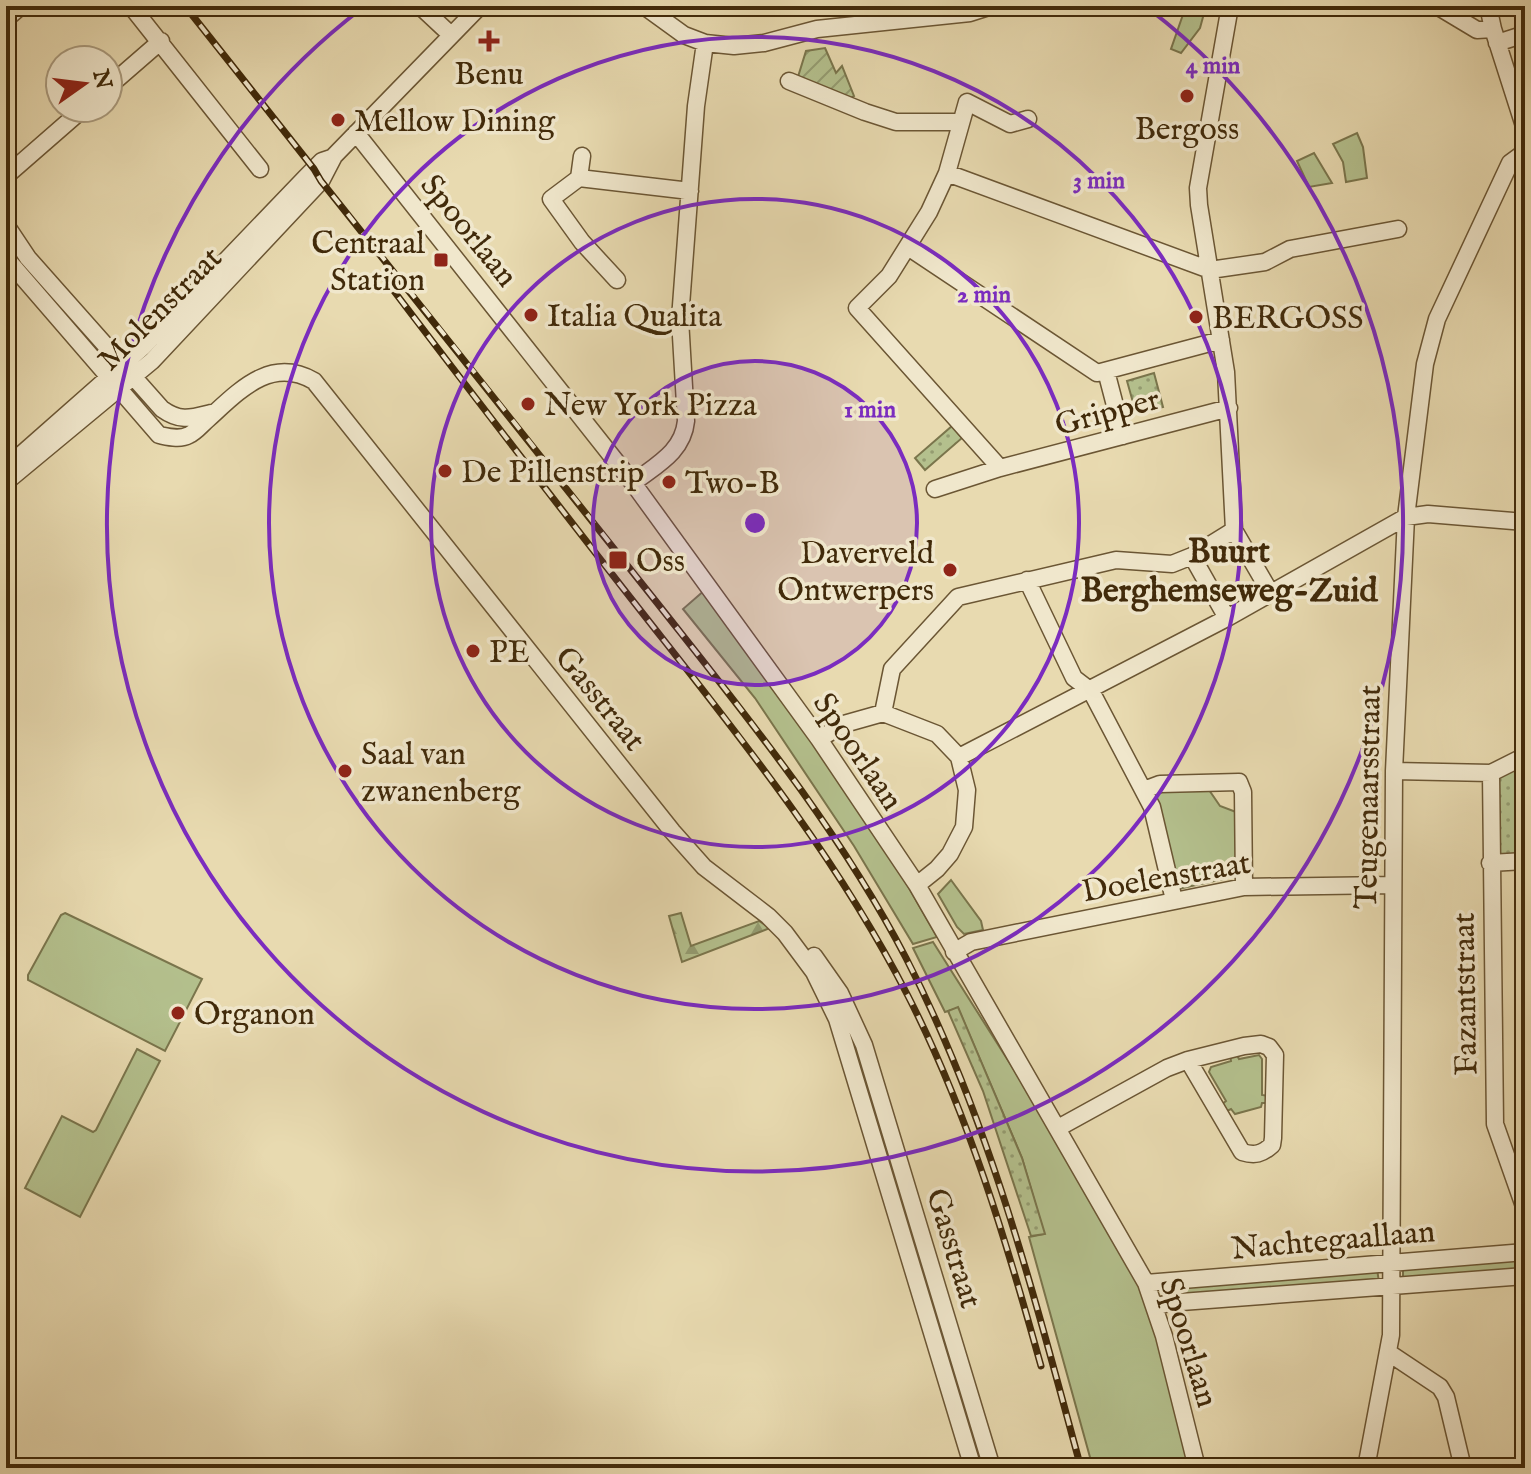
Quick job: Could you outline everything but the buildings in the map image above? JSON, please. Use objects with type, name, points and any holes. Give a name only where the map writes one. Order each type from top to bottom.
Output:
[{"type":"street","points":[[6,19],[21,6]]},
{"type":"street","points":[[131,6],[260,169]]},
{"type":"street","points":[[420,6],[451,35]]},
{"type":"street","name":"Molenstraat","points":[[6,468],[114,383],[134,378],[321,181],[334,156],[480,6]]},
{"type":"street","points":[[644,6],[684,35],[705,43],[747,46],[817,29],[970,13],[992,6]]},
{"type":"street","points":[[1230,6],[1198,188],[1229,408],[1234,530],[1270,592]]},
{"type":"street","points":[[1437,6],[1477,30],[1495,36],[1525,34]]},
{"type":"street","points":[[1488,6],[1525,129]]},
{"type":"street","points":[[124,73],[161,41]]},
{"type":"street","points":[[633,483],[678,448],[685,436],[680,319],[697,91],[705,43]]},
{"type":"street","points":[[789,81],[896,122],[960,122]]},
{"type":"street","points":[[1000,468],[857,308],[889,276],[929,212],[947,173],[967,102],[1010,124],[1028,119]]},
{"type":"street","points":[[6,176],[66,124]]},
{"type":"street","name":"Spoorlaan","points":[[356,133],[633,483],[819,739],[917,885],[1146,1283],[1156,1307],[1197,1468]]},
{"type":"street","name":"Teugenaarsstraat","points":[[1366,1468],[1389,1353],[1392,1286],[1394,771],[1406,517],[1425,364],[1437,319],[1510,163],[1525,152]]},
{"type":"street","name":"Molenstraat","points":[[6,482],[114,383],[122,365],[322,161],[334,156]]},
{"type":"street","points":[[579,178],[582,156]]},
{"type":"street","points":[[947,173],[1210,270],[1265,262],[1290,249],[1398,229]]},
{"type":"street","points":[[617,280],[582,242],[551,199],[579,178],[690,191]]},
{"type":"street","name":"Gasstraat","points":[[6,225],[28,258],[162,409],[173,417],[186,419],[215,412]]},
{"type":"street","points":[[908,247],[1097,373],[1221,340]]},
{"type":"street","name":"Gasstraat","points":[[6,258],[159,435],[175,439],[190,435],[215,412],[270,372],[288,371],[314,381],[672,831],[704,867],[768,916],[800,952],[844,1016],[992,1468]]},
{"type":"street","points":[[1106,371],[1123,436]]},
{"type":"street","name":"Gripper","points":[[935,489],[1000,468],[1229,408]]},
{"type":"street","points":[[959,757],[1227,618],[1406,517],[1428,514],[1525,522]]},
{"type":"street","points":[[883,713],[892,669],[958,597],[1116,560],[1172,564],[1192,556],[1234,530]]},
{"type":"street","points":[[1192,556],[1227,618]]},
{"type":"street","points":[[1027,580],[1074,678],[1091,691],[1152,807],[1174,900]]},
{"type":"street","points":[[819,739],[844,724],[883,713],[937,734],[959,757],[967,790],[964,827],[950,854],[917,885]]},
{"type":"street","points":[[1394,771],[1491,773],[1525,756]]},
{"type":"street","name":"Fazantstraat","points":[[1491,773],[1495,1124],[1525,1209]]},
{"type":"street","points":[[1144,790],[1160,784],[1239,782],[1243,792],[1244,887]]},
{"type":"street","points":[[1490,863],[1525,861]]},
{"type":"street","name":"Doelenstraat","points":[[954,952],[971,942],[1244,887],[1392,885]]},
{"type":"street","points":[[1058,1128],[1167,1068],[1188,1060],[1261,1044],[1269,1047],[1275,1055],[1272,1145],[1263,1153],[1252,1155],[1242,1152],[1188,1060]]},
{"type":"street","name":"Gasstraat","points":[[855,1048],[973,1468]]},
{"type":"street","name":"Nachtegaallaan","points":[[1146,1283],[1525,1252]]},
{"type":"street","name":"Nachtegaallaan","points":[[1156,1307],[1168,1303],[1525,1276]]},
{"type":"street","points":[[1389,1353],[1440,1387],[1446,1397],[1463,1468]]},
{"type":"green space","points":[[1186,6],[1206,6],[1200,28],[1181,53],[1171,49]]},
{"type":"green space","points":[[825,48],[836,73],[842,66],[854,96],[845,101],[797,80],[806,51]]},
{"type":"green space","points":[[1357,133],[1363,147],[1367,178],[1346,182],[1343,162],[1333,144]]},
{"type":"green space","points":[[1314,153],[1332,183],[1309,187],[1297,161]]},
{"type":"green space","points":[[1154,373],[1163,407],[1136,413],[1127,381]]},
{"type":"green space","points":[[952,426],[962,438],[925,470],[915,458]]},
{"type":"green space","points":[[706,589],[889,853],[937,937],[913,944],[854,846],[755,698],[683,609]]},
{"type":"green space","points":[[1525,761],[1525,855],[1498,857],[1496,783]]},
{"type":"green space","points":[[1159,790],[1209,790],[1220,806],[1236,812],[1237,876],[1178,889],[1154,798]]},
{"type":"green space","points":[[951,880],[981,921],[983,930],[964,934],[957,927],[938,894]]},
{"type":"green space","points":[[65,913],[202,979],[165,1051],[28,980],[61,915]]},
{"type":"green space","points":[[681,913],[691,946],[759,921],[770,928],[682,962],[669,916]]},
{"type":"green space","points":[[933,942],[1023,1084],[1144,1289],[1197,1468],[1093,1468],[1029,1237],[1044,1234],[1022,1158],[958,1008],[945,1012],[913,948]]},
{"type":"green space","points":[[958,1007],[1022,1158],[1045,1234],[1031,1236],[983,1091],[948,1011]]},
{"type":"green space","points":[[137,1049],[160,1061],[80,1217],[25,1188],[62,1116],[93,1132],[96,1130]]},
{"type":"green space","points":[[1236,1053],[1239,1059],[1259,1055],[1262,1059],[1262,1095],[1269,1096],[1269,1103],[1235,1114],[1231,1109],[1225,1112],[1221,1105],[1226,1101],[1209,1072],[1211,1067],[1231,1061],[1230,1054]]},
{"type":"green space","points":[[1525,1258],[1525,1271],[1403,1280],[1403,1267]]},
{"type":"green space","points":[[1377,1269],[1379,1282],[1168,1298],[1165,1285]]},
{"type":"railway","points":[[185,6],[725,689],[852,864],[880,910],[936,1019],[986,1145],[1027,1272],[1081,1468]]},
{"type":"railway","points":[[384,278],[751,753],[850,895],[908,996],[949,1085],[984,1178],[1041,1366]]},
{"type":"place","name":"Benu","points":[[489,41]]},
{"type":"place","name":"Bergoss","points":[[1187,96]]},
{"type":"place","name":"Mellow Dining","points":[[338,120]]},
{"type":"place","name":"Centraal Station","points":[[441,260]]},
{"type":"place","name":"Italia Qualita","points":[[531,315]]},
{"type":"place","name":"BERGOSS","points":[[1196,317]]},
{"type":"place","name":"New York Pizza","points":[[528,404]]},
{"type":"place","name":"De Pillenstrip","points":[[445,471]]},
{"type":"place","name":"Two-B","points":[[669,482]]},
{"type":"place","name":"Oss","points":[[618,560]]},
{"type":"place","name":"Daverveld Ontwerpers","points":[[950,570]]},
{"type":"place","name":"PE","points":[[473,651]]},
{"type":"place","name":"Saal van zwanenberg","points":[[345,771]]},
{"type":"place","name":"Organon","points":[[178,1013]]},
{"type":"district","name":"Buurt Berghemseweg-Zuid","points":[[1229,570]]}]
